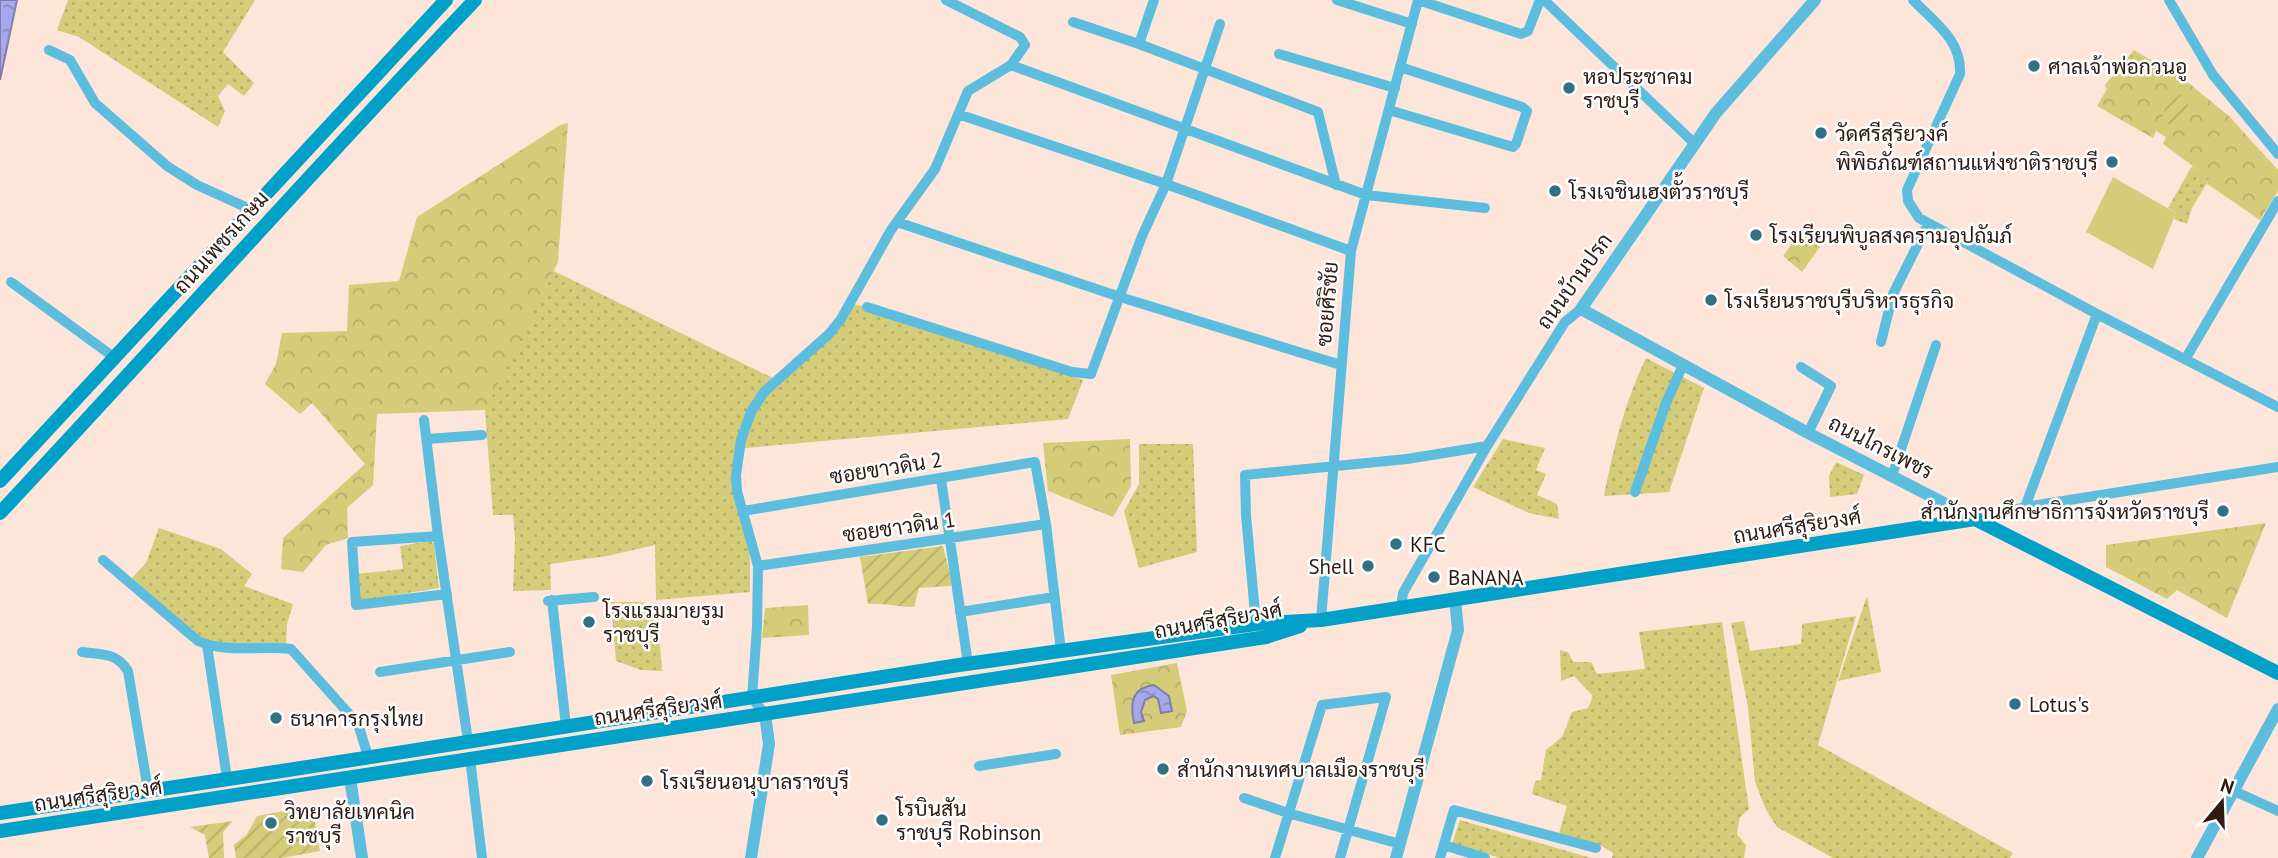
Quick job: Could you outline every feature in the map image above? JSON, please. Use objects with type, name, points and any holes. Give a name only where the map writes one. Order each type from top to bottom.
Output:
[{"type":"main road","name":"ถนนเพชรเกษม","points":[[0,481],[446,0]]},
{"type":"main road","name":"ถนนเพชรเกษม","points":[[0,513],[319,165],[475,0]]},
{"type":"main road","points":[[304,152],[319,165]]},
{"type":"main road","name":"ถนนศรีสุริยวงศ์","points":[[0,813],[968,664],[1256,624],[1321,620],[1975,519]]},
{"type":"main road","name":"ถนนไกรเพชร","points":[[1975,519],[2278,673]]},
{"type":"main road","name":"ถนนศรีสุริยวงศ์","points":[[0,831],[964,681],[1266,637],[1321,620]]},
{"type":"main road","points":[[468,741],[470,758]]},
{"type":"main road","points":[[347,761],[350,778]]},
{"type":"street","points":[[751,858],[769,744],[765,714],[752,698],[758,566],[737,491],[736,475],[741,440],[751,412],[764,392],[829,334],[841,319],[898,222],[934,169],[968,91],[1011,65],[1025,46],[1020,37],[967,5],[946,0]]},
{"type":"street","points":[[1139,44],[1154,0]]},
{"type":"street","points":[[1337,0],[1412,24]]},
{"type":"street","points":[[1418,0],[1526,34],[1544,0],[1694,143]]},
{"type":"street","name":"ซอยศิริชัย","points":[[1321,620],[1351,251],[1418,0]]},
{"type":"street","name":"ถนนบ้านปรก","points":[[1401,608],[1403,593],[1487,446],[1565,322],[1581,309],[1716,113],[1815,0]]},
{"type":"street","points":[[1913,0],[1955,44],[1961,59],[1960,74],[1907,190],[1908,201],[1919,218],[2278,407]]},
{"type":"street","points":[[2169,0],[2213,75],[2278,154]]},
{"type":"street","points":[[1073,22],[1139,44],[1318,112],[1336,185]]},
{"type":"street","points":[[867,307],[1072,372],[1091,374],[1142,236],[1166,184],[1220,24]]},
{"type":"street","points":[[49,50],[70,60],[78,69],[89,96],[95,103],[167,166],[197,185],[250,209]]},
{"type":"street","points":[[1279,54],[1395,88]]},
{"type":"street","points":[[1011,65],[1366,195],[1485,208]]},
{"type":"street","points":[[1389,110],[1513,147],[1527,111],[1522,107],[1400,67]]},
{"type":"street","points":[[958,114],[1166,184],[1351,251]]},
{"type":"street","points":[[2186,358],[2278,201]]},
{"type":"street","points":[[898,222],[1120,297],[1341,365]]},
{"type":"street","points":[[1881,342],[1893,294],[1928,224]]},
{"type":"street","points":[[11,282],[115,358]]},
{"type":"street","name":"ถนนไกรเพชร","points":[[1581,309],[1808,433],[1975,519]]},
{"type":"street","points":[[2025,507],[2097,314]]},
{"type":"street","points":[[1892,476],[1936,345]]},
{"type":"street","points":[[1635,492],[1666,403],[1683,365]]},
{"type":"street","points":[[1801,367],[1831,386],[1808,433]]},
{"type":"street","points":[[424,420],[468,741]]},
{"type":"street","points":[[427,439],[482,435]]},
{"type":"street","points":[[1256,624],[1245,475],[1332,468],[1487,446]]},
{"type":"street","name":"ซอยขาวดิน 2","points":[[743,511],[1035,462],[1046,524]]},
{"type":"street","name":"ถนนศรีสุริยวงศ์","points":[[1975,519],[2025,507],[2278,467]]},
{"type":"street","points":[[941,479],[968,664]]},
{"type":"street","points":[[1046,524],[1061,651]]},
{"type":"street","name":"ซอยชาวดิน 1","points":[[758,566],[1046,524]]},
{"type":"street","points":[[438,536],[352,542],[356,605],[447,593]]},
{"type":"street","points":[[103,560],[198,641],[207,645],[242,650],[290,649],[358,724],[368,756]]},
{"type":"street","points":[[566,726],[562,663],[550,600],[594,597]]},
{"type":"street","points":[[960,612],[1055,597]]},
{"type":"street","points":[[1396,858],[1458,630],[1455,600]]},
{"type":"street","points":[[207,645],[227,778]]},
{"type":"street","points":[[82,652],[114,656],[121,660],[128,671],[148,790]]},
{"type":"street","points":[[380,672],[510,652]]},
{"type":"street","points":[[1275,858],[1322,705],[1386,697],[1340,858]]},
{"type":"street","points":[[2197,858],[2278,709]]},
{"type":"street","points":[[979,766],[1056,754]]},
{"type":"street","points":[[470,758],[482,858]]},
{"type":"street","points":[[350,778],[362,858]]},
{"type":"street","points":[[2234,790],[2278,811]]},
{"type":"street","points":[[1244,798],[1400,844]]},
{"type":"street","points":[[1440,858],[1454,810],[1596,848]]},
{"type":"street","points":[[1444,845],[1485,858]]},
{"type":"green space","points":[[68,0],[255,0],[223,52],[254,83],[244,96],[228,84],[218,96],[225,111],[218,127],[79,37],[57,30]]},
{"type":"green space","points":[[2134,50],[2186,81],[2229,116],[2278,170],[2278,191],[2260,220],[2207,184],[2209,178],[2163,144],[2166,137],[2156,131],[2153,138],[2097,106],[2107,89],[2105,85]]},
{"type":"green space","points":[[2178,94],[2186,97],[2188,105],[2180,122],[2174,126],[2166,123],[2163,115],[2170,101]]},
{"type":"green space","points":[[568,123],[558,262],[485,410],[377,414],[373,485],[347,508],[348,538],[326,545],[303,572],[281,569],[283,538],[365,464],[312,403],[300,414],[265,384],[276,364],[282,333],[347,331],[349,285],[399,281],[417,217],[560,125]]},
{"type":"green space","points":[[2192,166],[2210,178],[2192,208],[2187,224],[2174,219],[2176,213],[2168,208]]},
{"type":"green space","points":[[2113,177],[2176,213],[2153,269],[2086,232]]},
{"type":"green space","points":[[1801,231],[1820,247],[1802,272],[1783,256]]},
{"type":"green space","points":[[554,271],[777,380],[852,304],[1083,380],[1068,419],[735,449],[750,559],[750,592],[656,600],[655,545],[607,556],[550,564],[551,590],[513,591],[513,515],[493,515],[485,410],[451,354]]},
{"type":"green space","points":[[1646,358],[1704,388],[1669,492],[1604,496],[1620,426]]},
{"type":"green space","points":[[1130,439],[1131,486],[1113,517],[1048,491],[1043,443]]},
{"type":"green space","points":[[1503,439],[1545,448],[1536,470],[1546,474],[1537,495],[1557,504],[1559,519],[1529,513],[1473,487]]},
{"type":"green space","points":[[1139,444],[1193,444],[1197,552],[1139,568],[1124,511],[1139,484]]},
{"type":"green space","points":[[1836,462],[1864,475],[1857,494],[1830,497],[1829,476]]},
{"type":"green space","points":[[2266,523],[2227,618],[2177,590],[2167,599],[2106,567],[2106,545]]},
{"type":"green space","points":[[159,528],[221,549],[252,574],[244,586],[293,604],[287,624],[286,648],[207,645],[129,581],[146,563]]},
{"type":"green space","points":[[430,541],[434,544],[439,588],[359,601],[356,574],[403,569],[400,546]]},
{"type":"green space","points":[[943,546],[951,586],[919,588],[914,607],[868,604],[860,557]]},
{"type":"green space","points":[[1867,596],[1881,672],[1838,681]]},
{"type":"green space","points":[[611,602],[641,602],[657,610],[662,671],[641,670],[616,661]]},
{"type":"green space","points":[[808,605],[809,635],[762,638],[765,608]]},
{"type":"green space","points":[[1856,616],[1818,745],[2013,853],[2010,858],[1833,858],[1777,827],[1766,810],[1755,782],[1748,707],[1731,623],[1744,621],[1750,651],[1801,644],[1802,624]]},
{"type":"green space","points":[[1722,622],[1749,809],[1740,817],[1737,834],[1746,845],[1744,858],[1612,858],[1613,853],[1600,845],[1559,833],[1567,806],[1532,794],[1535,781],[1541,780],[1546,750],[1562,737],[1572,712],[1588,708],[1593,696],[1574,676],[1561,681],[1560,650],[1568,652],[1573,662],[1591,662],[1597,674],[1645,669],[1639,632]]},
{"type":"green space","points":[[1177,663],[1187,711],[1181,727],[1120,735],[1111,675]]},
{"type":"green space","points":[[312,806],[320,851],[282,858],[236,858],[234,845],[247,834],[257,816]]},
{"type":"green space","points":[[1460,820],[1591,858],[1500,858],[1452,844]]},
{"type":"green space","points":[[233,821],[223,832],[224,858],[209,858],[205,835],[190,827]]},
{"type":"water","points":[[0,0],[17,0],[0,80]]},
{"type":"water","points":[[1154,685],[1169,696],[1172,711],[1161,713],[1158,699],[1153,696],[1145,700],[1141,712],[1144,721],[1134,723],[1134,698],[1141,690]]},
{"type":"place","name":"ศาลเจ้าพ่อกวนอู","points":[[2034,66]]},
{"type":"place","name":"หอประชาคม ราชบุรี","points":[[1569,88]]},
{"type":"place","name":"วัดศรีสุริยวงค์","points":[[1821,133]]},
{"type":"place","name":"พิพิธภัณฑ์สถานแห่งชาติราชบุรี","points":[[2112,162]]},
{"type":"place","name":"โรงเจชินเฮงตั้วราชบุรี","points":[[1555,191]]},
{"type":"place","name":"โรงเรียนพิบูลสงครามอุปถัมภ์","points":[[1756,235]]},
{"type":"place","name":"โรงเรียนราชบุรีบริหารธุรกิจ","points":[[1711,300]]},
{"type":"place","name":"สำนักงานศึกษาธิการจังหวัดราชบุรี","points":[[2223,511]]},
{"type":"place","name":"KFC","points":[[1396,544]]},
{"type":"place","name":"Shell","points":[[1368,566]]},
{"type":"place","name":"BaNANA","points":[[1434,577]]},
{"type":"place","name":"โรงแรมมายรูม ราชบุรี","points":[[589,622]]},
{"type":"place","name":"Lotus's","points":[[2015,704]]},
{"type":"place","name":"ธนาคารกรุงไทย","points":[[276,718]]},
{"type":"place","name":"สำนักงานเทศบาลเมืองราชบุรี","points":[[1163,769]]},
{"type":"place","name":"โรงเรียนอนุบาลราชบุรี","points":[[647,781]]},
{"type":"place","name":"โรบินสัน ราชบุรี Robinson","points":[[882,820]]},
{"type":"place","name":"วิทยาลัยเทคนิค ราชบุรี","points":[[271,823]]}]
